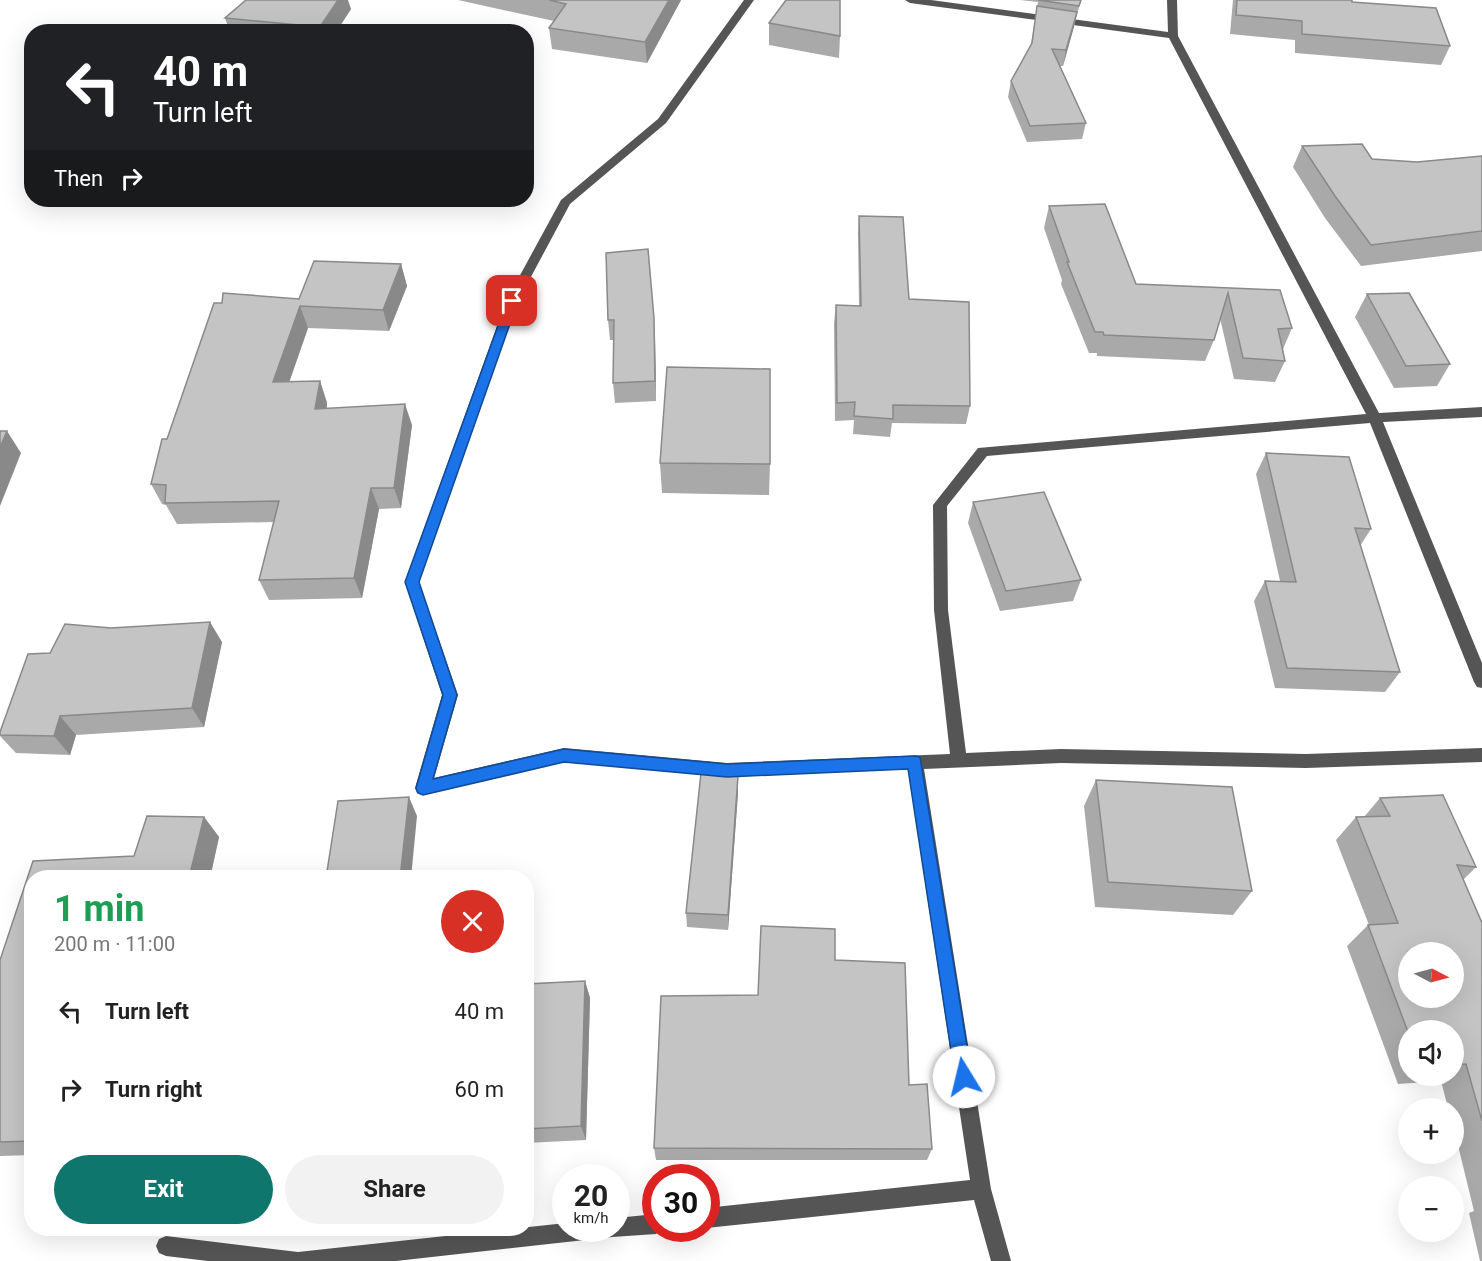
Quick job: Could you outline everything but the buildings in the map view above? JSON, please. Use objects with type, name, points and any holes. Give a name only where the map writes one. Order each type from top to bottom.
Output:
[{"type":"street","points":[[749,0],[662,121],[565,202],[512,301],[412,582],[450,695],[423,788],[564,755],[727,770],[1061,756],[1306,760],[1482,754]]},
{"type":"street","points":[[910,0],[1173,36]]},
{"type":"street","points":[[1172,0],[1173,36],[1375,418],[1482,682]]},
{"type":"street","points":[[959,760],[941,610],[940,505],[982,451],[1375,418],[1482,412]]},
{"type":"street","points":[[915,762],[981,1189],[1001,1261]]},
{"type":"street","points":[[720,1217],[981,1189]]},
{"type":"street","points":[[302,1261],[552,1234]]},
{"type":"street","points":[[166,1246],[296,1261]]},
{"type":"route","points":[[512,301],[412,582],[450,695],[423,788],[564,755],[727,770],[915,762],[964,1077]]}]
